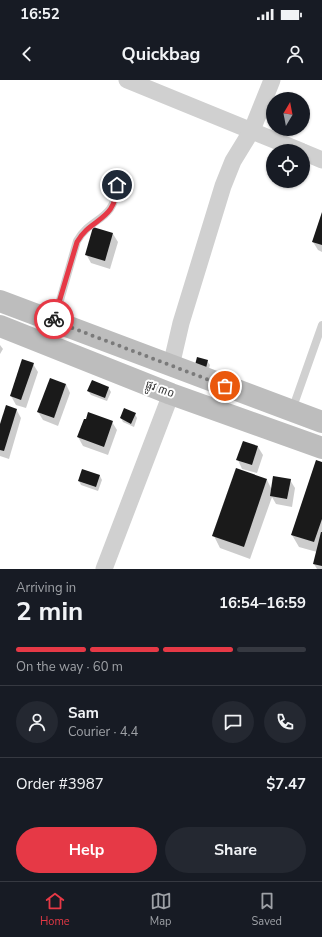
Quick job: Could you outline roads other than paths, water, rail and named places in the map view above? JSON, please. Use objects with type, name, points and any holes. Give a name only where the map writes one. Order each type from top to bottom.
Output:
[{"type":"street","points":[[127,80],[285,144]]},
{"type":"street","points":[[171,366],[181,323],[223,186],[233,161],[252,130],[272,80]]},
{"type":"street","points":[[310,155],[322,160]]},
{"type":"street","points":[[0,301],[322,422]]},
{"type":"street","name":"ផ្លូវ ៣០","points":[[0,326],[171,394],[322,448]]},
{"type":"street","points":[[104,569],[171,394]]},
{"type":"lane","points":[[54,321],[77,242],[80,236],[87,229],[110,211],[114,202],[117,185]]},
{"type":"lane","points":[[292,411],[322,325]]}]
